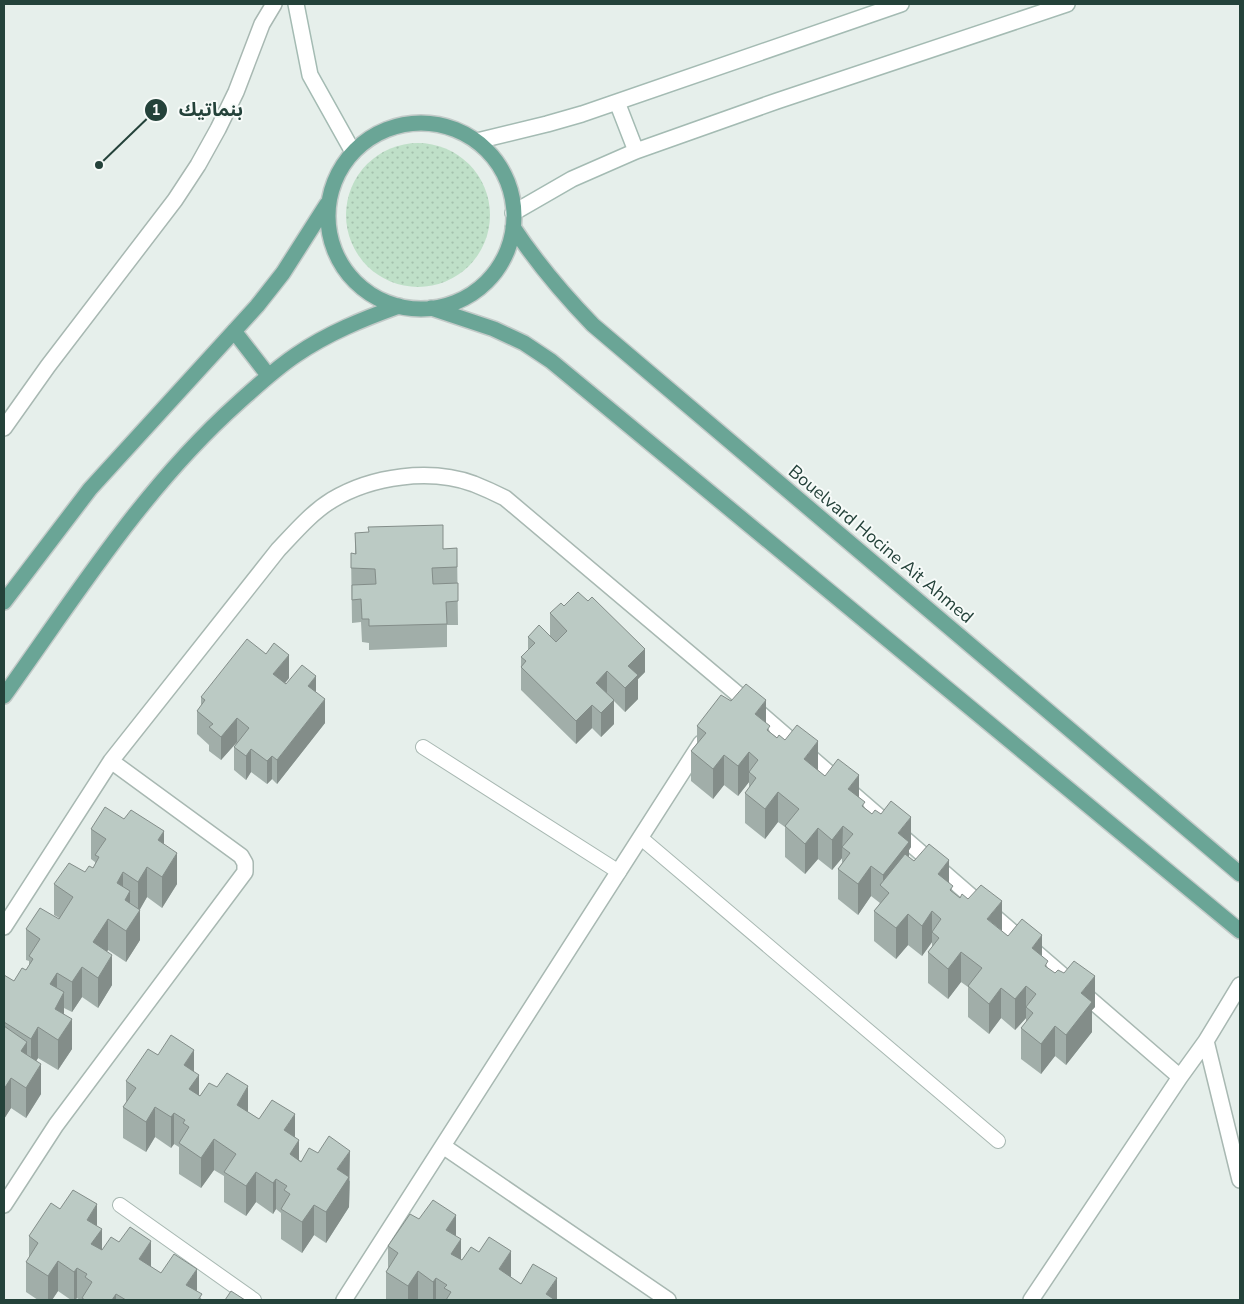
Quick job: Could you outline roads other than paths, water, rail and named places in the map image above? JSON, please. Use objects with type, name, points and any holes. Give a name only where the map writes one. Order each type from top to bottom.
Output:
[{"type":"main road","points":[[422,122],[441,125],[477,141],[491,154],[503,170],[510,188],[513,220],[510,244],[503,260],[492,275],[465,298],[431,308],[399,306],[378,298],[358,285],[343,268],[333,248],[328,226],[328,203],[333,184],[341,167],[353,152],[367,139],[385,130],[403,124],[422,122]]},
{"type":"main road","points":[[4,602],[90,489],[257,306],[283,273],[328,203]]},
{"type":"main road","name":"Bouelvard Hocine Ait Ahmed","points":[[513,220],[531,254],[571,302],[593,324],[1240,874]]},
{"type":"main road","points":[[4,696],[134,515],[181,459],[219,420],[268,375],[297,354],[329,335],[363,319],[399,306]]},
{"type":"main road","points":[[431,308],[494,328],[524,343],[551,361],[1240,931]]},
{"type":"main road","points":[[234,330],[268,375]]},
{"type":"street","points":[[4,428],[48,366],[175,200],[198,165],[236,92],[262,24],[274,4]]},
{"type":"street","points":[[296,4],[310,75],[353,152]]},
{"type":"street","points":[[477,141],[547,124],[617,102],[900,4]]},
{"type":"street","points":[[513,220],[572,179],[636,152],[777,101],[1066,4]]},
{"type":"street","points":[[617,102],[636,152]]},
{"type":"street","points":[[4,928],[111,761],[278,550],[304,522],[332,500],[365,485],[400,476],[437,476],[472,483],[505,498],[734,691],[1180,1076]]},
{"type":"street","points":[[724,708],[734,691]]},
{"type":"street","points":[[344,1300],[708,732]]},
{"type":"street","points":[[4,1206],[56,1125],[245,872],[246,863],[242,856],[111,761]]},
{"type":"street","points":[[1030,1300],[1180,1076],[1206,1041],[1240,985]]},
{"type":"street","points":[[1206,1041],[1240,1180]]},
{"type":"street","points":[[444,1146],[668,1300]]},
{"type":"lane","points":[[423,747],[619,872]]},
{"type":"lane","points":[[641,838],[998,1141]]},
{"type":"lane","points":[[120,1205],[254,1300]]},
{"type":"place","name":"بنماتيك","points":[[99,165]]}]
